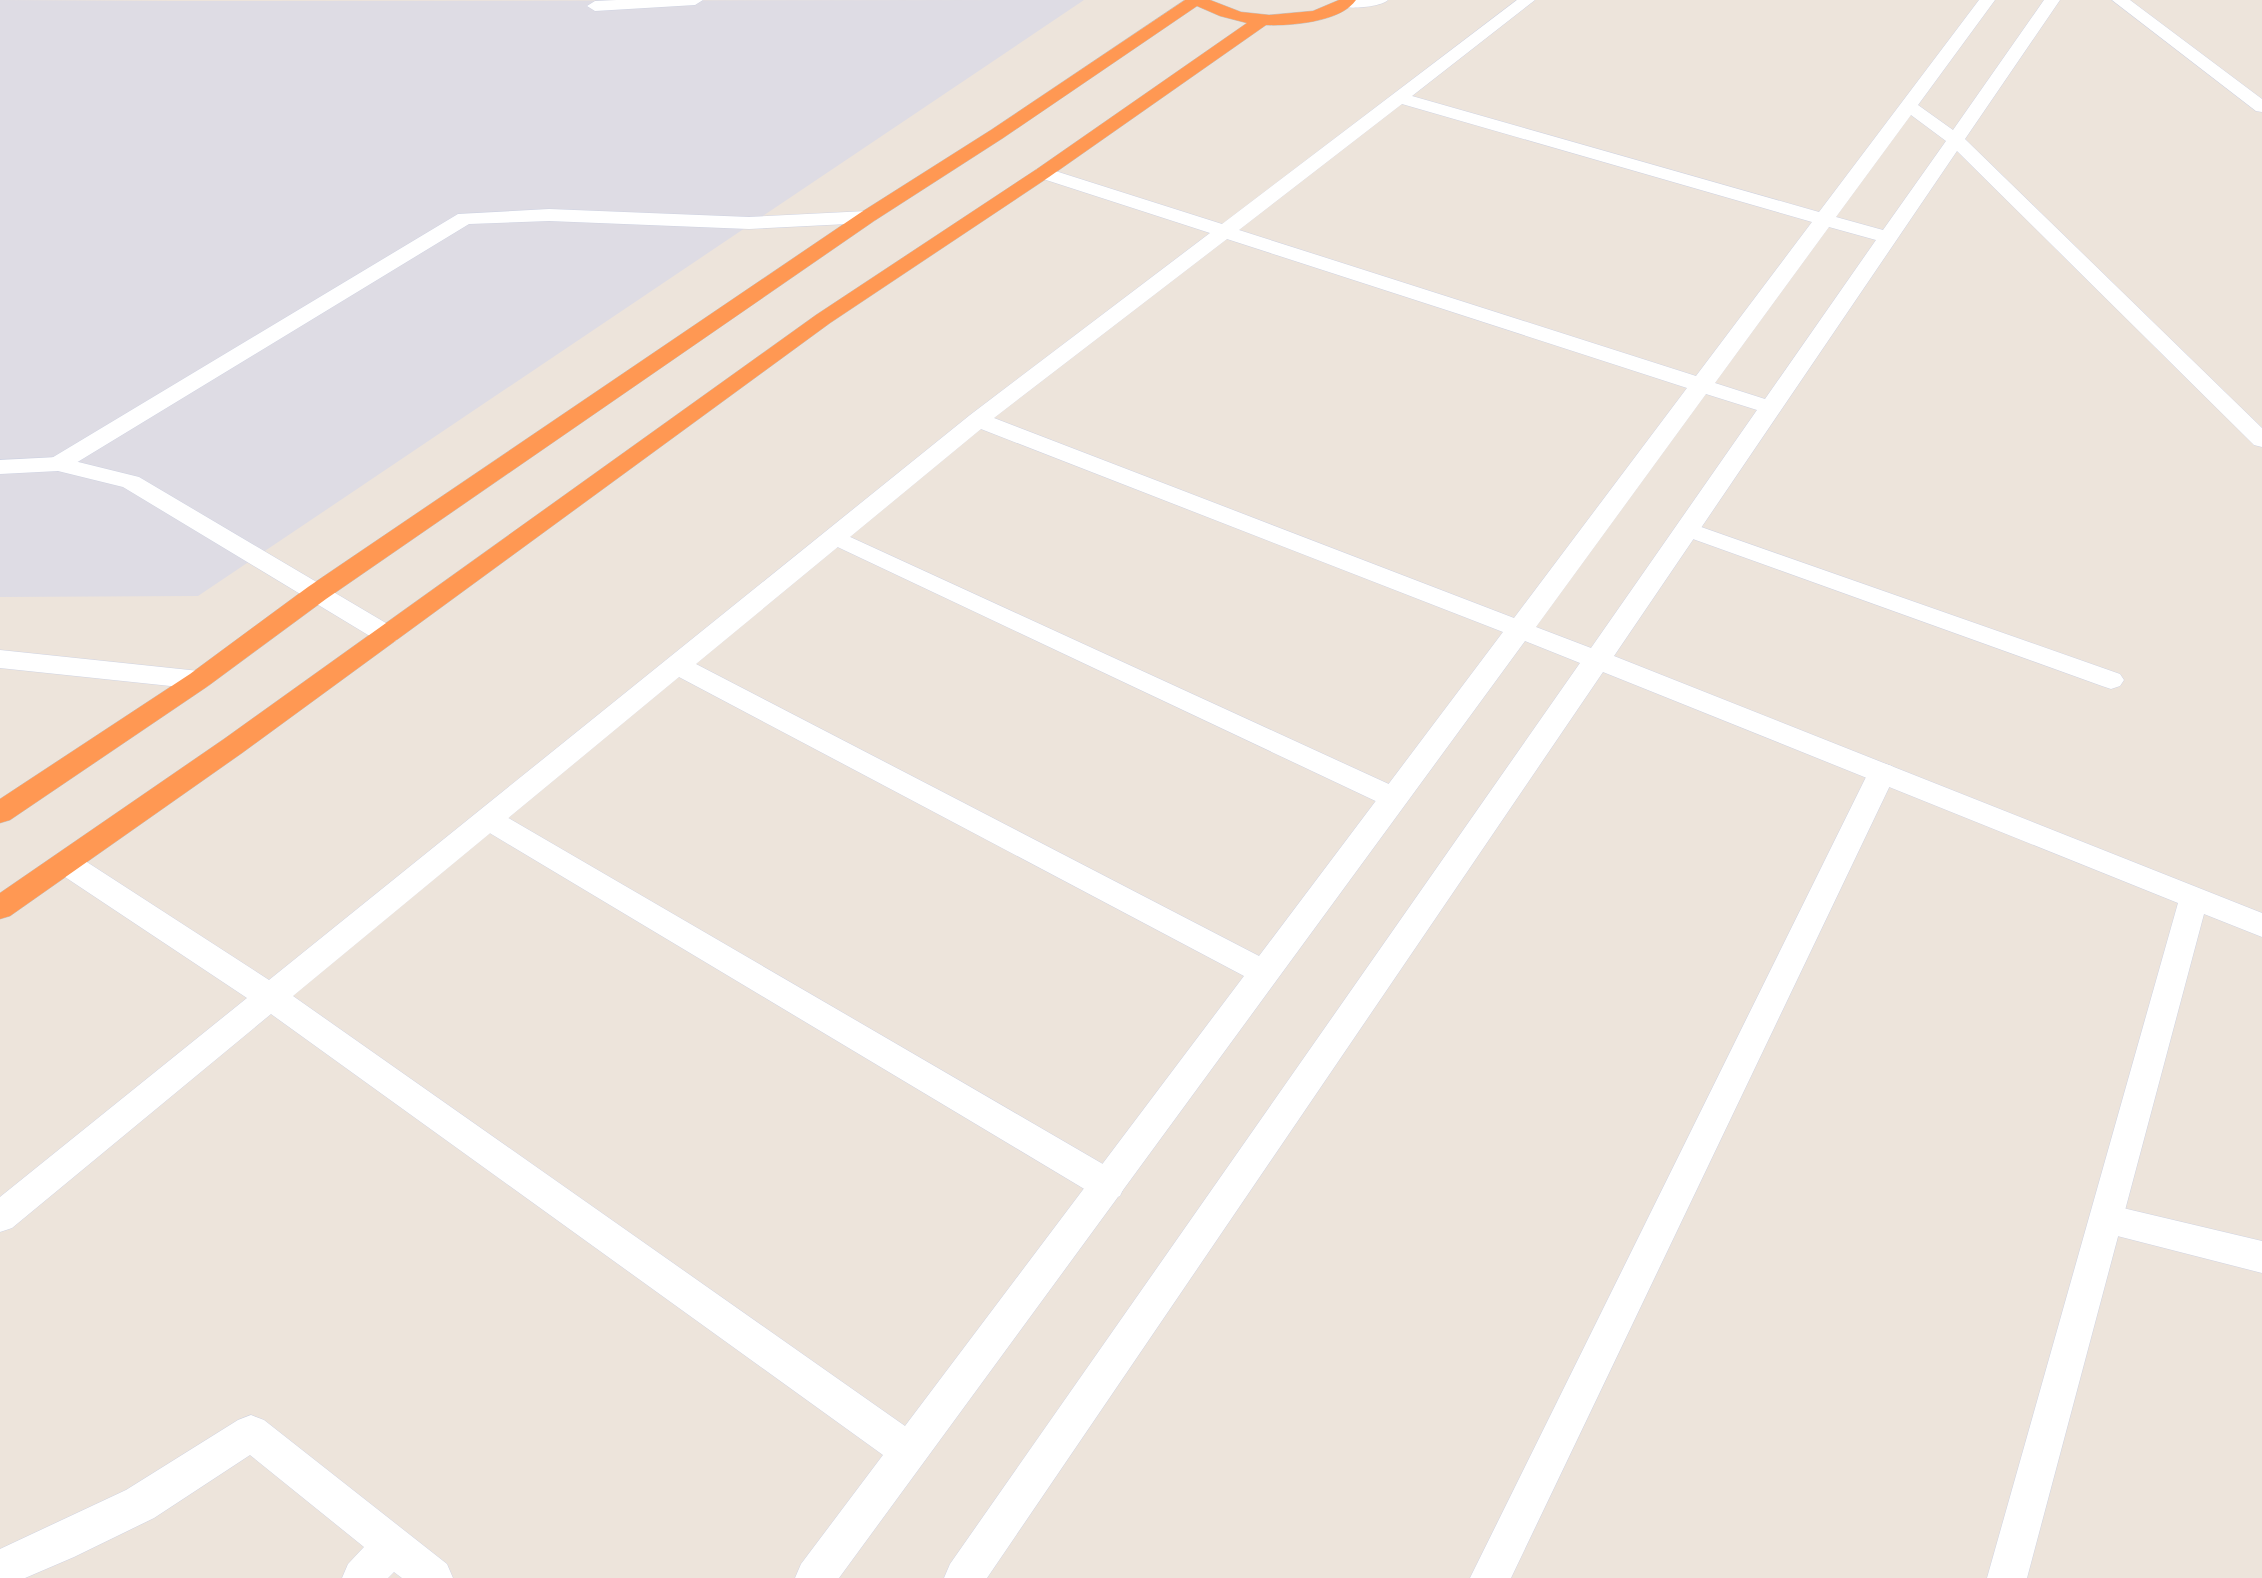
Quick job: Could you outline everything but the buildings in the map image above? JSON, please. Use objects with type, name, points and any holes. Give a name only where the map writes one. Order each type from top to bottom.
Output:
[{"type":"highway","points":[[0,814],[199,680],[317,593],[867,217],[997,134],[1195,0]]},
{"type":"highway","points":[[1199,0],[1212,8],[1235,16],[1262,20],[1292,20],[1328,13],[1346,2]]},
{"type":"highway","points":[[0,908],[233,746],[823,320],[1043,173],[1262,20]]},
{"type":"street","points":[[596,6],[695,0]]},
{"type":"street","points":[[1346,2],[1380,0]]},
{"type":"street","points":[[0,1217],[978,420],[1528,0]]},
{"type":"street","points":[[814,1578],[1988,0]]},
{"type":"street","points":[[964,1578],[1890,238],[2052,0]]},
{"type":"street","points":[[2120,0],[2262,107]]},
{"type":"street","points":[[1399,98],[1890,238]]},
{"type":"street","points":[[1909,106],[1957,140],[2262,440]]},
{"type":"street","points":[[1043,173],[1772,408]]},
{"type":"street","points":[[58,464],[465,218],[549,215],[749,223],[867,217]]},
{"type":"street","points":[[978,420],[1520,629],[2262,925]]},
{"type":"street","points":[[0,467],[58,464],[131,482],[388,635]]},
{"type":"street","points":[[1687,530],[2111,680]]},
{"type":"street","points":[[835,537],[1394,798]]},
{"type":"street","points":[[0,658],[199,680]]},
{"type":"street","points":[[677,665],[1264,973]]},
{"type":"street","points":[[1490,1578],[1882,773]]},
{"type":"street","points":[[488,819],[1108,1185]]},
{"type":"street","points":[[66,862],[270,996],[909,1451]]},
{"type":"street","points":[[2007,1578],[2194,897]]},
{"type":"street","points":[[2106,1219],[2262,1257]]},
{"type":"street","points":[[0,1569],[60,1543],[140,1504],[251,1433],[432,1578]]},
{"type":"street","points":[[362,1578],[392,1545]]},
{"type":"shaded area","points":[[0,0],[1084,0],[198,596],[0,597]]}]
